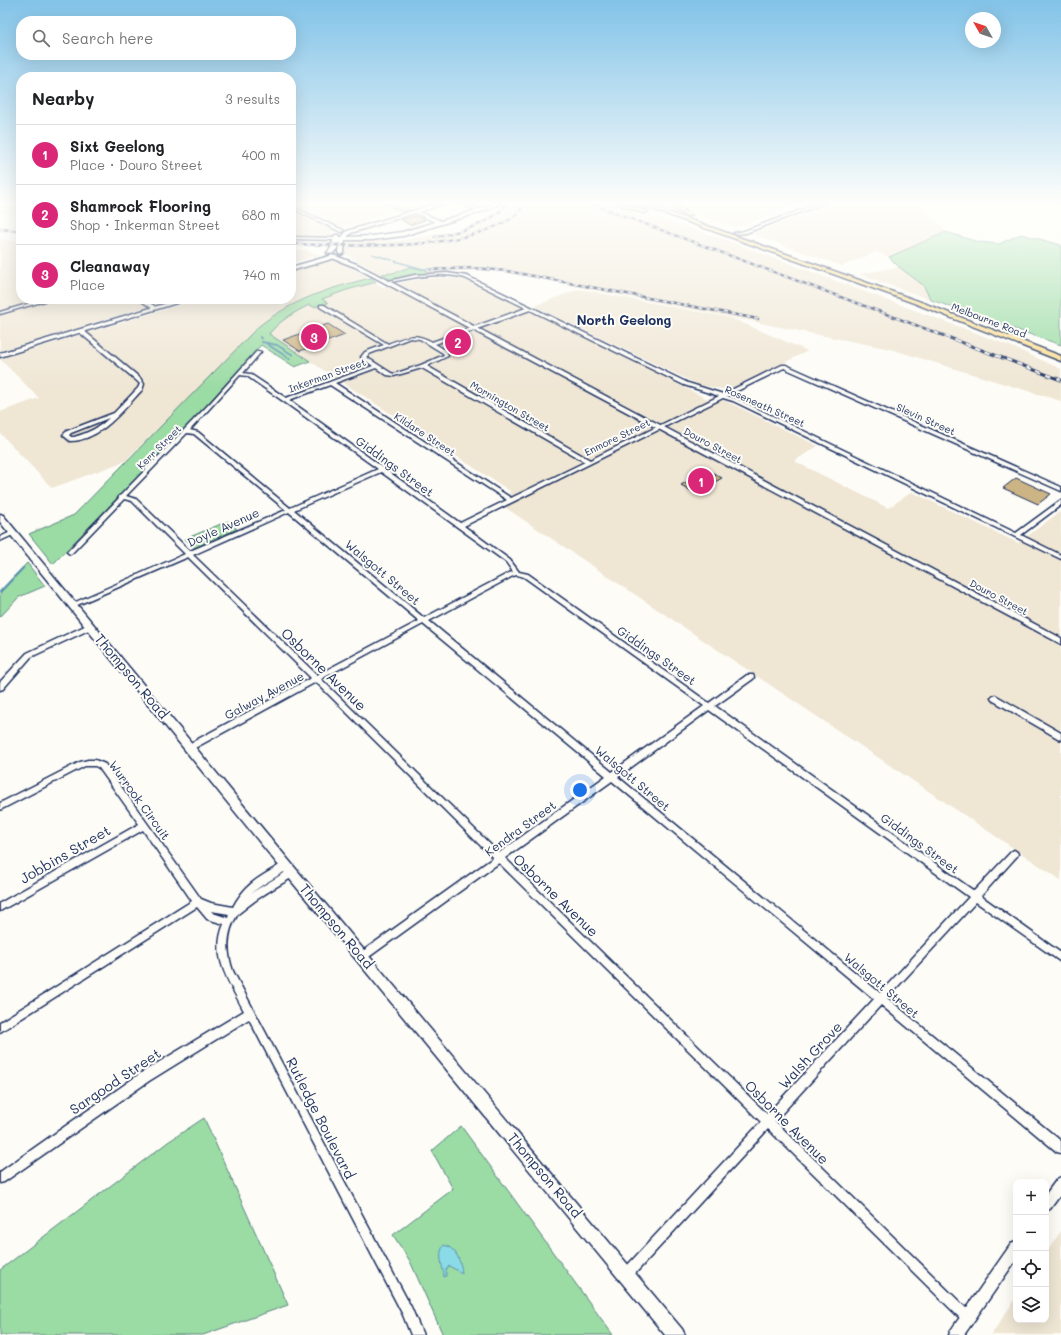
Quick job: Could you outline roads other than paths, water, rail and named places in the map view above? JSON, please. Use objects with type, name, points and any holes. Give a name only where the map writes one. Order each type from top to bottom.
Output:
[{"type":"highway","name":"Melbourne Road","points":[[817,265],[955,317],[1061,359]]},
{"type":"highway","name":"Melbourne Road","points":[[821,265],[1061,351]]},
{"type":"main road","points":[[0,355],[169,304]]},
{"type":"main road","name":"Thompson Road","points":[[0,517],[289,869],[363,956],[676,1335]]},
{"type":"street","name":"Douro Street","points":[[357,266],[1061,641]]},
{"type":"street","name":"Roseneath Street","points":[[386,282],[427,276],[460,275],[686,384],[735,400],[1061,557]]},
{"type":"street","points":[[0,313],[32,304]]},
{"type":"street","points":[[149,304],[155,308]]},
{"type":"street","points":[[322,306],[387,345]]},
{"type":"street","points":[[432,344],[530,308]]},
{"type":"street","points":[[81,331],[141,381],[140,389],[104,426],[94,432],[73,439],[66,435],[69,432],[115,414]]},
{"type":"street","points":[[414,337],[432,344],[446,354],[442,358],[423,366],[394,375],[389,374],[363,357],[364,355],[387,345],[414,337]]},
{"type":"street","name":"Kerr Street","points":[[70,552],[121,497],[187,431],[259,352]]},
{"type":"street","name":"Inkerman Street","points":[[285,400],[376,366]]},
{"type":"street","name":"Mornington Street","points":[[423,366],[588,461]]},
{"type":"street","name":"Enmore Street","points":[[459,526],[588,461],[784,366]]},
{"type":"street","name":"Slevin Street","points":[[784,366],[1061,489]]},
{"type":"street","name":"Giddings Street","points":[[240,374],[248,375],[285,400],[508,561],[517,573],[526,575],[1061,958]]},
{"type":"street","name":"Kildare Street","points":[[330,383],[510,500]]},
{"type":"street","name":"Walsgott Street","points":[[187,431],[196,433],[290,510],[1061,1148]]},
{"type":"street","name":"Doyle Avenue","points":[[73,605],[382,470]]},
{"type":"street","name":"Osborne Avenue","points":[[121,497],[134,500],[968,1318]]},
{"type":"street","points":[[1017,535],[1061,502]]},
{"type":"street","points":[[0,539],[13,533]]},
{"type":"street","name":"Galway Avenue","points":[[190,747],[511,574],[517,573]]},
{"type":"street","points":[[0,687],[29,655],[91,626]]},
{"type":"street","name":"Kendra Street","points":[[363,956],[750,677]]},
{"type":"street","points":[[995,698],[1061,737]]},
{"type":"street","name":"Wurrook Circuit","points":[[0,808],[83,764],[94,762],[102,766],[208,914],[229,922]]},
{"type":"street","name":"Jobbins Street","points":[[0,906],[144,825]]},
{"type":"street","name":"Walsh Grove","points":[[627,1274],[1014,854]]},
{"type":"street","name":"Rutledge Boulevard","points":[[289,869],[235,912],[229,922],[223,941],[223,957],[250,1013],[407,1311],[417,1335]]},
{"type":"street","points":[[0,1026],[198,902],[210,907],[235,912]]},
{"type":"street","name":"Sargood Street","points":[[0,1178],[145,1076],[250,1013]]},
{"type":"street","points":[[1049,1201],[1061,1183]]},
{"type":"street","points":[[956,1335],[1015,1251]]},
{"type":"water","points":[[444,1245],[455,1252],[462,1273],[449,1266],[446,1270],[446,1276],[444,1277],[441,1252]]},
{"type":"waterway","points":[[410,265],[423,269],[489,268]]},
{"type":"waterway","points":[[262,342],[277,345],[293,355]]},
{"type":"waterway","points":[[267,344],[290,359]]},
{"type":"waterway","points":[[0,592],[23,568]]},
{"type":"railway","points":[[756,265],[937,333]]},
{"type":"railway","points":[[431,270],[472,268],[507,271],[758,319]]},
{"type":"railway","points":[[934,332],[1061,380]]},
{"type":"place","name":"Cleanaway","points":[[314,337]]},
{"type":"place","name":"Shamrock Flooring","points":[[458,342]]},
{"type":"place","name":"Sixt Geelong","points":[[701,481]]},
{"type":"district","name":"North Geelong","points":[[624,319]]}]
